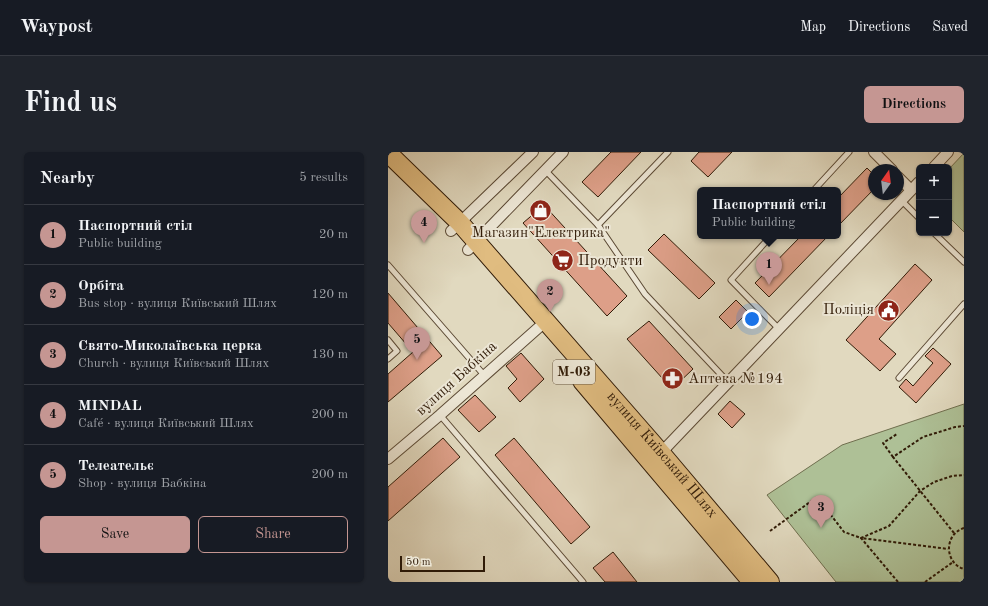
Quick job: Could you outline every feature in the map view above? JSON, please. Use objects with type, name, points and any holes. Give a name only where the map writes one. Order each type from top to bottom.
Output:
[{"type":"highway","name":"вулиця Київський Шлях","points":[[388,153],[542,324],[656,458],[770,582]]},
{"type":"highway","name":"вулиця Київський Шлях","points":[[388,170],[456,227]]},
{"type":"highway","name":"вулиця Київський Шлях","points":[[656,458],[752,582]]},
{"type":"street","points":[[456,227],[533,152]]},
{"type":"street","points":[[472,245],[563,152]]},
{"type":"street","points":[[874,152],[886,164]]},
{"type":"street","points":[[937,164],[948,152]]},
{"type":"street","points":[[904,182],[911,190]]},
{"type":"street","points":[[904,198],[916,185]]},
{"type":"street","points":[[656,458],[902,200]]},
{"type":"street","name":"вулиця Бабкіна","points":[[388,460],[542,324]]},
{"type":"lane","points":[[598,225],[668,152]]},
{"type":"lane","points":[[817,187],[849,152]]},
{"type":"lane","points":[[545,170],[598,225],[645,294],[728,382]]},
{"type":"lane","points":[[902,200],[916,215]]},
{"type":"lane","points":[[937,236],[964,262]]},
{"type":"lane","points":[[768,239],[731,280],[779,329]]},
{"type":"lane","points":[[388,265],[484,376]]},
{"type":"lane","points":[[899,378],[964,304]]},
{"type":"lane","points":[[388,340],[397,351],[388,359]]},
{"type":"lane","points":[[440,415],[583,582]]},
{"type":"path","points":[[893,457],[923,437],[955,427],[964,426]]},
{"type":"path","points":[[897,434],[883,443],[954,533]]},
{"type":"path","points":[[861,538],[889,526],[920,491],[934,482],[952,476],[964,475]]},
{"type":"path","points":[[770,531],[817,497],[844,532],[861,538],[948,549]]},
{"type":"path","points":[[964,528],[954,533],[948,549],[956,566],[964,569]]},
{"type":"path","points":[[861,538],[898,582]]},
{"type":"path","points":[[925,582],[953,562]]},
{"type":"green space","points":[[964,153],[964,232],[952,220],[952,166]]},
{"type":"green space","points":[[964,404],[964,582],[836,582],[767,495],[842,445]]},
{"type":"building","points":[[611,152],[641,152],[598,197],[582,182]]},
{"type":"building","points":[[699,152],[732,152],[708,177],[691,161]]},
{"type":"building","points":[[867,168],[868,195],[841,223],[841,195]]},
{"type":"building","points":[[544,205],[627,296],[607,316],[523,223]]},
{"type":"building","points":[[664,234],[715,283],[699,299],[648,250]]},
{"type":"building","points":[[798,239],[825,239],[769,297],[755,283]]},
{"type":"building","name":"Поліція","points":[[915,264],[932,280],[879,339],[896,354],[880,371],[846,340]]},
{"type":"building","points":[[388,293],[442,356],[388,402],[388,374],[413,352],[388,323]]},
{"type":"building","points":[[736,300],[748,312],[731,329],[719,317]]},
{"type":"building","points":[[649,321],[693,369],[672,389],[627,339]]},
{"type":"building","points":[[933,348],[951,364],[916,403],[899,387],[906,379],[913,386],[933,363],[925,356]]},
{"type":"building","points":[[521,353],[544,379],[520,402],[508,388],[517,379],[506,366]]},
{"type":"building","points":[[475,395],[496,417],[479,432],[458,410]]},
{"type":"building","points":[[730,401],[745,414],[732,428],[718,414]]},
{"type":"building","points":[[443,438],[460,457],[388,521],[388,487]]},
{"type":"building","points":[[514,438],[590,527],[571,544],[495,455]]},
{"type":"building","points":[[613,552],[637,582],[605,582],[593,568]]},
{"type":"place","name":"Магазин\"Електрика\"","points":[[541,210]]},
{"type":"place","name":"MINDAL","points":[[424,243]]},
{"type":"place","name":"Продукти","points":[[562,261]]},
{"type":"place","name":"Паспортний стіл","points":[[769,285]]},
{"type":"place","name":"Поліція","points":[[889,310]]},
{"type":"place","name":"Орбіта","points":[[550,312]]},
{"type":"place","name":"Телеательє","points":[[417,360]]},
{"type":"place","name":"Аптека №194","points":[[673,379]]},
{"type":"place","name":"Свято-Миколаївська церка","points":[[821,528]]}]
